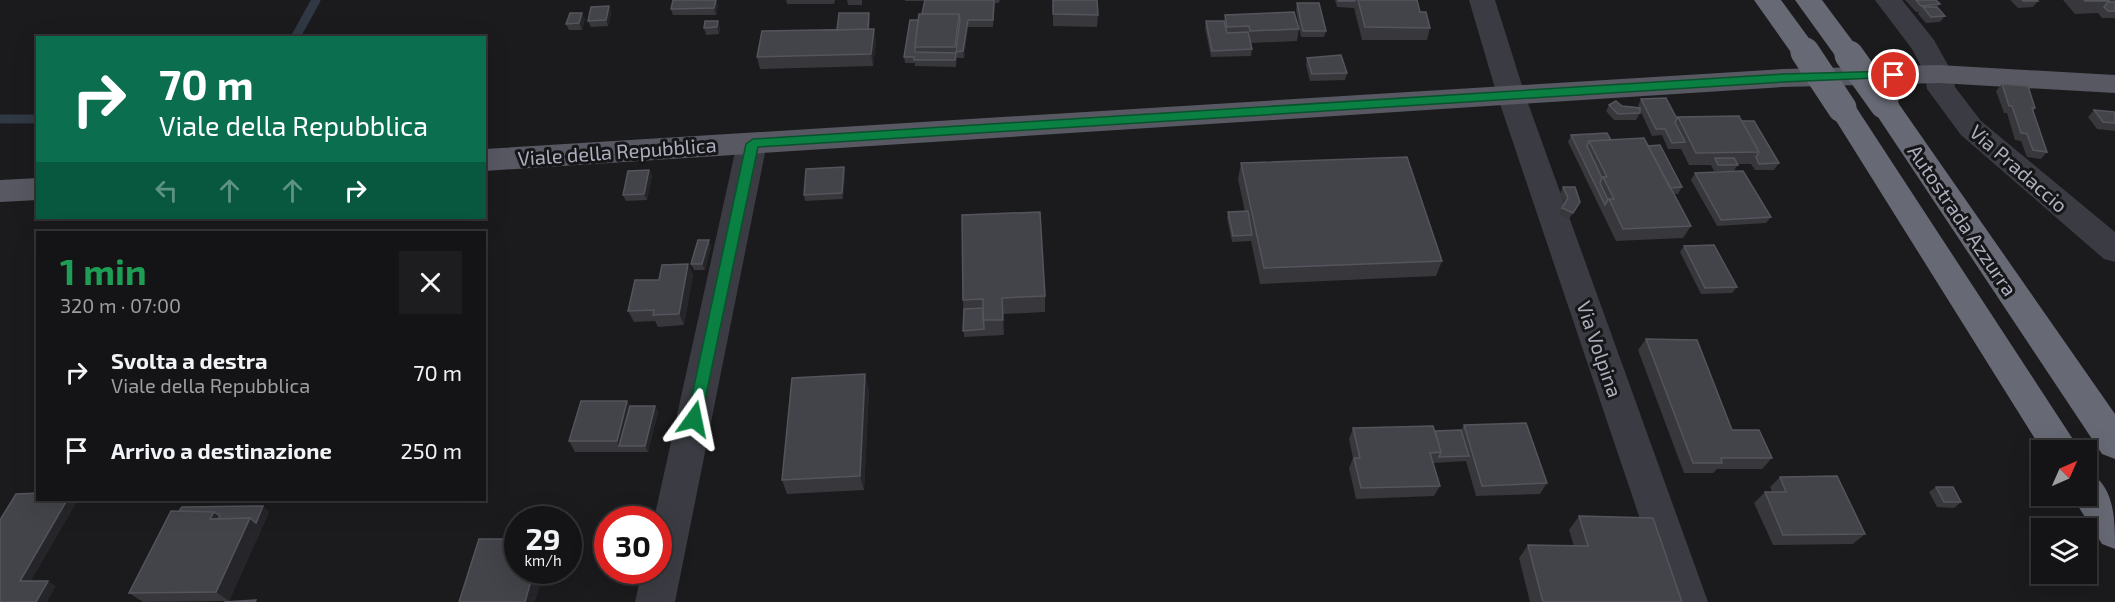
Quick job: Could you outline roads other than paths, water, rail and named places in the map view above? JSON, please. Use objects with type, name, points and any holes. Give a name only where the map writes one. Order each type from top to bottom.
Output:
[{"type":"highway","name":"Autostrada Azzurra","points":[[1767,0],[1842,108],[2056,440]]},
{"type":"highway","name":"Autostrada Azzurra","points":[[1808,0],[1884,104],[2115,442]]},
{"type":"highway","points":[[2097,504],[2115,531]]},
{"type":"main road","name":"Viale della Repubblica","points":[[486,160],[1783,78],[1939,74],[2115,84]]},
{"type":"main road","points":[[0,191],[36,189]]},
{"type":"street","name":"Via Volpina","points":[[1482,0],[1511,95],[1688,602]]},
{"type":"street","name":"Via Pradaccio","points":[[1888,0],[1924,46],[1939,74],[1941,89],[1971,128],[2115,250]]},
{"type":"street","points":[[655,602],[753,144]]},
{"type":"waterway","points":[[296,36],[316,0]]},
{"type":"waterway","points":[[0,119],[36,119]]}]
